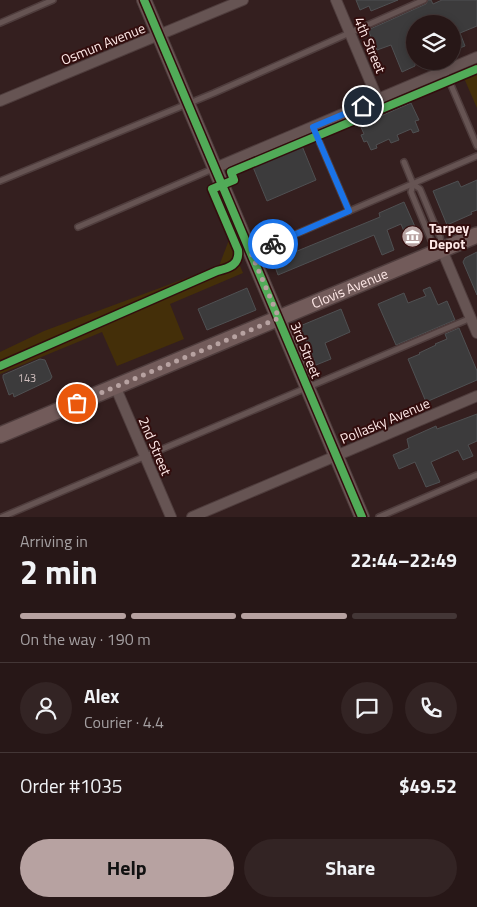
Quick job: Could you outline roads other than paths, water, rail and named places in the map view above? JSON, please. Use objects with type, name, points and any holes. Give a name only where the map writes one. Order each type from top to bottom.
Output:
[{"type":"main road","name":"Clovis Avenue","points":[[0,435],[477,235]]},
{"type":"street","name":"3rd Street","points":[[144,0],[362,517]]},
{"type":"street","name":"Osmun Avenue","points":[[0,101],[243,0]]},
{"type":"street","name":"4th Street","points":[[336,0],[378,100]]},
{"type":"street","points":[[215,168],[477,57]]},
{"type":"street","points":[[442,250],[477,333]]},
{"type":"street","name":"2nd Street","points":[[115,386],[170,517]]},
{"type":"street","name":"Pollasky Avenue","points":[[192,517],[477,396]]},
{"type":"lane","points":[[0,23],[53,0]]},
{"type":"lane","points":[[0,181],[314,50],[349,32],[424,0]]},
{"type":"lane","points":[[445,71],[477,146]]},
{"type":"lane","points":[[313,127],[349,211]]},
{"type":"lane","points":[[251,253],[477,156]]},
{"type":"lane","points":[[404,162],[413,184],[420,189],[440,237],[442,250]]},
{"type":"lane","points":[[78,227],[215,168]]},
{"type":"lane","points":[[413,184],[411,192],[431,240],[442,250]]},
{"type":"lane","points":[[2,517],[471,318]]},
{"type":"lane","points":[[379,517],[477,476]]},
{"type":"place","name":"Tarpey Depot","points":[[413,236]]}]
